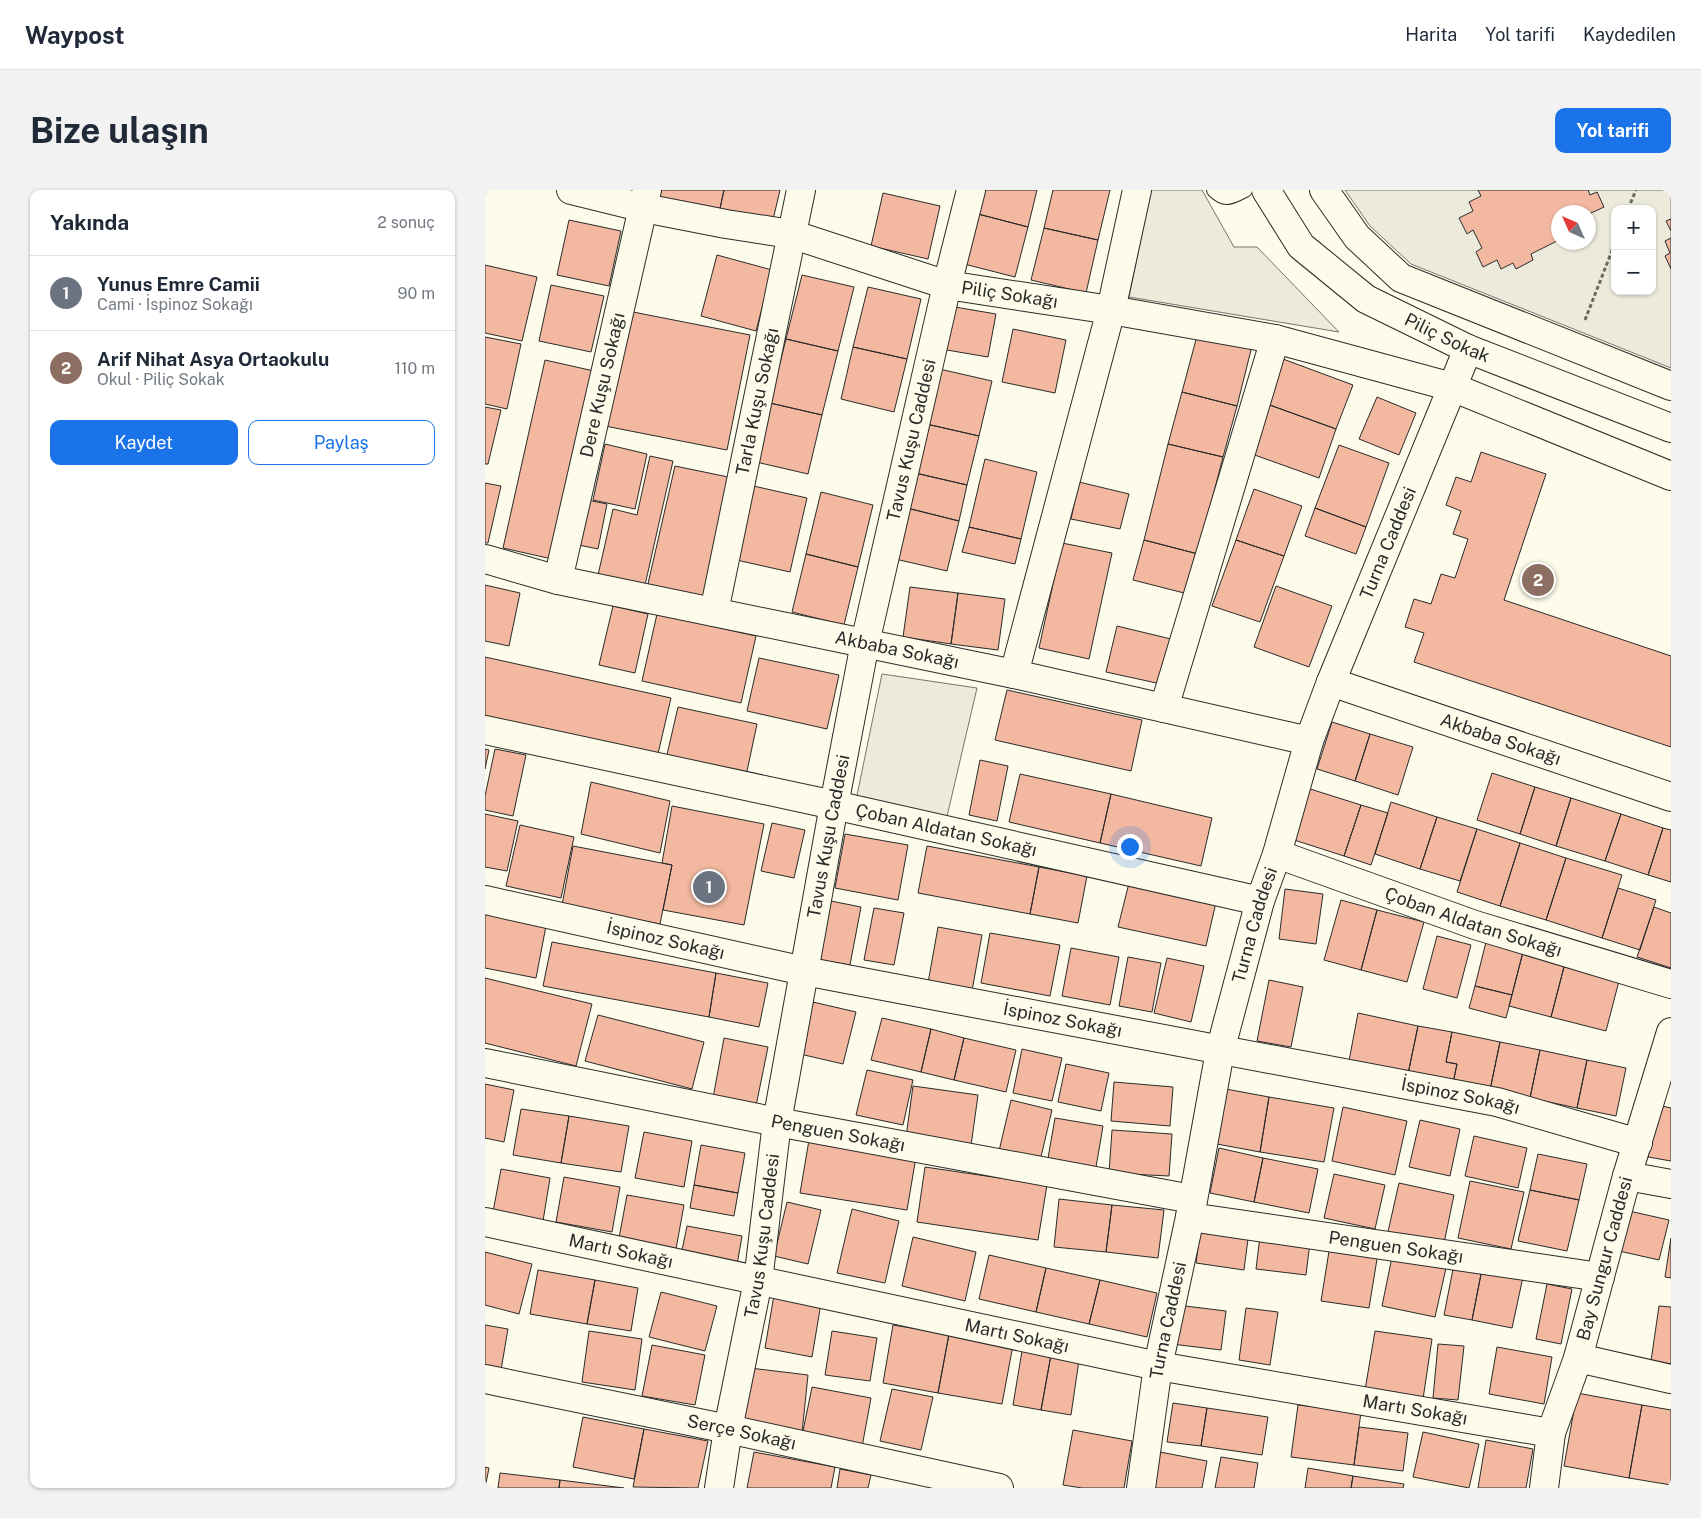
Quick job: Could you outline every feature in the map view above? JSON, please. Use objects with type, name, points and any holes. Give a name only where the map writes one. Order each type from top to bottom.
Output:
[{"type":"street","name":"Piliç Sokağı","points":[[571,190],[645,199],[726,224],[791,234],[947,285],[1275,338],[1452,386]]},
{"type":"street","name":"Tarla Kuşu Sokağı","points":[[714,612],[801,190]]},
{"type":"street","name":"Tavus Kuşu Caddesi","points":[[719,1488],[728,1429],[758,1281],[777,1122],[865,643],[947,285],[971,190]]},
{"type":"street","points":[[1014,674],[1111,310],[1137,190]]},
{"type":"street","name":"Piliç Sokak","points":[[1266,190],[1301,246],[1365,299],[1468,349],[1671,428]]},
{"type":"street","points":[[1324,190],[1357,237],[1401,278],[1671,386]]},
{"type":"street","name":"Dere Kuşu Sokağı","points":[[558,580],[645,199]]},
{"type":"street","points":[[1164,708],[1275,338]]},
{"type":"street","name":"Turna Caddesi","points":[[1141,1488],[1158,1366],[1191,1208],[1220,1051],[1260,901],[1277,854],[1309,741],[1331,682],[1468,349]]},
{"type":"street","points":[[1452,386],[1671,476]]},
{"type":"street","name":"Akbaba Sokağı","points":[[485,559],[558,580],[1014,674],[1309,741]]},
{"type":"street","name":"Akbaba Sokağı","points":[[1331,682],[1671,797]]},
{"type":"street","name":"Çoban Aldatan Sokağı","points":[[485,730],[834,804],[1260,901]]},
{"type":"street","name":"Çoban Aldatan Sokağı","points":[[1277,854],[1475,925],[1671,984]]},
{"type":"street","name":"İspinoz Sokağı","points":[[485,900],[805,971],[1497,1102],[1638,1143]]},
{"type":"street","name":"Bay Sungur Caddesi","points":[[1544,1488],[1551,1433],[1578,1358],[1627,1176],[1671,1032]]},
{"type":"street","name":"Penguen Sokağı","points":[[485,1063],[1191,1208],[1600,1277]]},
{"type":"street","points":[[1627,1176],[1671,1184]]},
{"type":"street","name":"Martı Sokağı","points":[[485,1222],[1158,1366],[1551,1433]]},
{"type":"street","points":[[1578,1358],[1671,1379]]},
{"type":"street","name":"Serçe Sokağı","points":[[485,1380],[728,1429],[999,1488]]},
{"type":"lane","points":[[1214,190],[1220,196],[1229,197],[1245,190]]},
{"type":"path","points":[[1629,205],[1635,190]]},
{"type":"path","points":[[1574,347],[1612,250]]},
{"type":"shaded area","points":[[1151,190],[1202,190],[1234,247],[1257,247],[1339,332],[1129,297]]},
{"type":"shaded area","points":[[1345,190],[1671,190],[1671,368],[1411,264],[1370,226]]},
{"type":"shaded area","points":[[882,674],[977,688],[945,825],[855,805]]},
{"type":"building","points":[[656,190],[724,190],[719,213],[654,198]]},
{"type":"building","points":[[724,190],[780,190],[772,224],[719,213]]},
{"type":"building","points":[[984,190],[1037,190],[1028,227],[978,214]]},
{"type":"building","points":[[1053,190],[1110,190],[1098,240],[1044,228]]},
{"type":"building","points":[[1478,190],[1588,190],[1590,195],[1597,192],[1604,207],[1596,211],[1596,205],[1551,205],[1551,244],[1531,254],[1533,260],[1516,269],[1513,263],[1501,269],[1497,260],[1483,267],[1476,252],[1482,248],[1473,230],[1467,234],[1459,218],[1473,211],[1469,202],[1481,196]]},
{"type":"building","points":[[883,193],[940,206],[928,259],[871,246]]},
{"type":"building","points":[[978,214],[1028,227],[1015,277],[964,264]]},
{"type":"building","points":[[1671,219],[1671,231],[1666,221]]},
{"type":"building","points":[[569,220],[621,231],[609,286],[557,275]]},
{"type":"building","points":[[1044,228],[1098,240],[1086,293],[1031,280]]},
{"type":"building","points":[[1671,238],[1671,269],[1665,256],[1670,253],[1665,241]]},
{"type":"building","points":[[717,255],[772,270],[756,331],[701,316]]},
{"type":"building","points":[[485,265],[537,277],[522,341],[485,333]]},
{"type":"building","points":[[802,275],[854,287],[838,351],[786,339]]},
{"type":"building","points":[[551,285],[604,296],[591,352],[539,341]]},
{"type":"building","points":[[868,287],[921,299],[907,359],[853,347]]},
{"type":"building","points":[[949,306],[996,314],[988,357],[941,349]]},
{"type":"building","points":[[628,311],[750,335],[727,450],[605,426]]},
{"type":"building","points":[[1013,329],[1066,340],[1055,393],[1002,382]]},
{"type":"building","points":[[1198,332],[1252,346],[1237,406],[1182,392]]},
{"type":"building","points":[[485,337],[521,344],[507,409],[485,404]]},
{"type":"building","points":[[786,339],[838,351],[822,415],[770,403]]},
{"type":"building","points":[[853,347],[907,359],[894,412],[841,399]]},
{"type":"building","points":[[1283,359],[1353,385],[1336,429],[1267,404]]},
{"type":"building","points":[[545,360],[594,371],[552,559],[503,548]]},
{"type":"building","points":[[935,368],[992,381],[979,436],[922,423]]},
{"type":"building","points":[[1182,392],[1237,406],[1223,457],[1168,444]]},
{"type":"building","points":[[1377,397],[1416,413],[1399,455],[1359,439]]},
{"type":"building","points":[[770,403],[822,415],[808,474],[756,462]]},
{"type":"building","points":[[1267,404],[1336,429],[1319,478],[1249,453]]},
{"type":"building","points":[[485,407],[501,410],[488,464],[485,464]]},
{"type":"building","points":[[922,423],[979,436],[967,485],[911,472]]},
{"type":"building","points":[[605,444],[647,454],[635,509],[593,500]]},
{"type":"building","points":[[1168,444],[1223,457],[1198,554],[1144,540]]},
{"type":"building","points":[[1339,445],[1389,463],[1366,527],[1315,508]]},
{"type":"building","points":[[1481,452],[1546,474],[1504,600],[1671,656],[1671,747],[1414,662],[1424,633],[1405,627],[1414,599],[1431,604],[1441,574],[1455,578],[1468,539],[1453,534],[1461,511],[1446,505],[1456,477],[1471,482]]},
{"type":"building","points":[[650,456],[673,461],[645,585],[598,575],[613,509],[637,515]]},
{"type":"building","points":[[985,459],[1037,472],[1021,539],[969,527]]},
{"type":"building","points":[[675,466],[733,478],[706,601],[647,588]]},
{"type":"building","points":[[911,472],[967,485],[959,521],[903,507]]},
{"type":"building","points":[[1079,482],[1129,494],[1120,529],[1071,519]]},
{"type":"building","points":[[485,483],[501,486],[488,543],[485,543]]},
{"type":"building","points":[[749,485],[807,498],[790,572],[732,559]]},
{"type":"building","points":[[1254,489],[1302,506],[1284,556],[1236,540]]},
{"type":"building","points":[[821,492],[873,505],[858,567],[806,554]]},
{"type":"building","points":[[578,498],[607,504],[598,549],[569,543]]},
{"type":"building","points":[[903,507],[959,521],[947,571],[891,558]]},
{"type":"building","points":[[1315,508],[1366,527],[1356,554],[1305,536]]},
{"type":"building","points":[[969,527],[1021,539],[1015,564],[962,552]]},
{"type":"building","points":[[1144,540],[1198,554],[1188,594],[1133,580]]},
{"type":"building","points":[[1236,540],[1284,556],[1260,622],[1212,606]]},
{"type":"building","points":[[1062,543],[1112,553],[1089,659],[1039,648]]},
{"type":"building","points":[[806,554],[858,567],[844,625],[792,612]]},
{"type":"building","points":[[485,585],[520,593],[509,646],[485,641]]},
{"type":"building","points":[[1276,586],[1332,606],[1309,667],[1254,647]]},
{"type":"building","points":[[910,587],[958,593],[951,644],[903,637]]},
{"type":"building","points":[[958,593],[1005,599],[998,650],[951,644]]},
{"type":"building","points":[[613,606],[648,614],[635,673],[599,665]]},
{"type":"building","points":[[657,614],[756,636],[741,703],[642,681]]},
{"type":"building","points":[[1117,626],[1171,639],[1161,684],[1106,672]]},
{"type":"building","points":[[485,657],[671,698],[657,758],[485,720]]},
{"type":"building","points":[[759,658],[839,675],[827,729],[747,711]]},
{"type":"building","points":[[1007,690],[1142,720],[1131,771],[995,740]]},
{"type":"building","points":[[678,707],[757,724],[746,776],[666,759]]},
{"type":"building","points":[[1332,722],[1370,734],[1355,781],[1317,769]]},
{"type":"building","points":[[1370,734],[1413,747],[1398,795],[1355,781]]},
{"type":"building","points":[[485,749],[489,750],[485,769]]},
{"type":"building","points":[[495,749],[526,755],[513,816],[485,810],[485,796]]},
{"type":"building","points":[[980,760],[1008,766],[997,821],[969,815]]},
{"type":"building","points":[[1492,773],[1535,787],[1520,834],[1477,820]]},
{"type":"building","points":[[1020,774],[1111,794],[1100,843],[1009,822]]},
{"type":"building","points":[[591,782],[670,801],[660,853],[581,834]]},
{"type":"building","points":[[1535,787],[1571,798],[1556,846],[1520,834]]},
{"type":"building","points":[[1307,788],[1361,805],[1344,856],[1291,839]]},
{"type":"building","points":[[1111,794],[1212,818],[1201,866],[1100,843]]},
{"type":"building","points":[[1571,798],[1621,814],[1605,861],[1556,846]]},
{"type":"building","points":[[1391,802],[1437,817],[1420,869],[1375,854]]},
{"type":"building","points":[[1361,805],[1388,813],[1371,865],[1344,856]]},
{"type":"building","points":[[672,806],[764,824],[744,925],[663,910],[672,865],[662,863]]},
{"type":"building","points":[[485,814],[518,821],[507,871],[485,867]]},
{"type":"building","points":[[1621,814],[1663,828],[1648,875],[1605,861]]},
{"type":"building","points":[[1437,817],[1477,829],[1460,881],[1420,869]]},
{"type":"building","points":[[772,823],[805,830],[794,878],[761,871]]},
{"type":"building","points":[[520,825],[574,837],[561,898],[506,886]]},
{"type":"building","points":[[1663,828],[1671,830],[1671,882],[1648,875]]},
{"type":"building","points":[[1477,829],[1520,843],[1500,906],[1457,892]]},
{"type":"building","points":[[845,834],[908,845],[898,900],[835,888]]},
{"type":"building","points":[[1520,843],[1566,858],[1546,920],[1500,906]]},
{"type":"building","points":[[573,846],[672,865],[660,924],[562,905]]},
{"type":"building","points":[[927,846],[1039,867],[1030,914],[918,893]]},
{"type":"building","points":[[1566,858],[1622,875],[1602,938],[1546,920]]},
{"type":"building","points":[[1039,867],[1087,876],[1078,923],[1030,914]]},
{"type":"building","points":[[1130,879],[1217,898],[1206,946],[1118,927]]},
{"type":"building","points":[[1618,888],[1656,900],[1640,950],[1602,938]]},
{"type":"building","points":[[1285,889],[1323,894],[1316,944],[1279,939]]},
{"type":"building","points":[[1341,900],[1377,910],[1361,970],[1324,960]]},
{"type":"building","points":[[831,901],[861,907],[850,965],[820,960]]},
{"type":"building","points":[[1654,907],[1671,913],[1671,968],[1637,957]]},
{"type":"building","points":[[874,908],[904,913],[894,965],[864,960]]},
{"type":"building","points":[[1377,910],[1424,922],[1407,982],[1361,970]]},
{"type":"building","points":[[485,914],[546,926],[536,978],[485,968]]},
{"type":"building","points":[[938,927],[982,935],[972,991],[928,983]]},
{"type":"building","points":[[990,933],[1060,945],[1050,996],[981,983]]},
{"type":"building","points":[[1437,936],[1471,945],[1457,998],[1423,989]]},
{"type":"building","points":[[552,942],[716,973],[709,1017],[543,986]]},
{"type":"building","points":[[1486,942],[1523,952],[1512,995],[1475,986]]},
{"type":"building","points":[[1071,948],[1119,957],[1110,1005],[1062,996]]},
{"type":"building","points":[[1523,952],[1565,963],[1551,1017],[1509,1006]]},
{"type":"building","points":[[1128,957],[1161,963],[1152,1012],[1119,1006]]},
{"type":"building","points":[[1167,958],[1204,966],[1191,1022],[1154,1013]]},
{"type":"building","points":[[1565,963],[1620,977],[1606,1031],[1551,1017]]},
{"type":"building","points":[[716,973],[768,983],[759,1027],[709,1017]]},
{"type":"building","points":[[485,978],[592,1004],[576,1066],[485,1043]]},
{"type":"building","points":[[1269,980],[1303,987],[1291,1047],[1257,1041]]},
{"type":"building","points":[[1475,986],[1512,995],[1506,1018],[1469,1008]]},
{"type":"building","points":[[813,1002],[856,1012],[843,1064],[800,1054]]},
{"type":"building","points":[[1358,1013],[1418,1026],[1408,1074],[1349,1061]]},
{"type":"building","points":[[598,1015],[704,1042],[692,1089],[585,1061]]},
{"type":"building","points":[[882,1018],[931,1029],[921,1072],[871,1060]]},
{"type":"building","points":[[1418,1026],[1452,1032],[1446,1062],[1457,1064],[1453,1083],[1408,1074]]},
{"type":"building","points":[[931,1029],[964,1038],[954,1080],[921,1072]]},
{"type":"building","points":[[1452,1032],[1500,1042],[1490,1090],[1453,1083],[1457,1064],[1446,1062]]},
{"type":"building","points":[[724,1038],[768,1047],[756,1106],[713,1098]]},
{"type":"building","points":[[964,1038],[1016,1050],[1006,1092],[954,1080]]},
{"type":"building","points":[[1500,1042],[1540,1050],[1530,1098],[1490,1090]]},
{"type":"building","points":[[1022,1049],[1062,1058],[1052,1101],[1013,1093]]},
{"type":"building","points":[[1540,1050],[1587,1060],[1577,1108],[1530,1098]]},
{"type":"building","points":[[1587,1060],[1626,1068],[1616,1116],[1577,1108]]},
{"type":"building","points":[[1066,1064],[1109,1073],[1101,1111],[1058,1102]]},
{"type":"building","points":[[867,1070],[913,1080],[903,1125],[856,1115]]},
{"type":"building","points":[[1114,1082],[1173,1087],[1170,1126],[1111,1121]]},
{"type":"building","points":[[485,1084],[514,1090],[504,1142],[485,1138]]},
{"type":"building","points":[[913,1086],[978,1095],[971,1146],[906,1137]]},
{"type":"building","points":[[1215,1087],[1269,1097],[1260,1152],[1206,1142]]},
{"type":"building","points":[[1269,1097],[1334,1108],[1324,1162],[1260,1152]]},
{"type":"building","points":[[1011,1100],[1052,1110],[1040,1161],[999,1151]]},
{"type":"building","points":[[1658,1105],[1671,1108],[1671,1161],[1648,1157]]},
{"type":"building","points":[[1343,1107],[1407,1121],[1395,1175],[1332,1161]]},
{"type":"building","points":[[521,1109],[569,1116],[561,1163],[513,1155]]},
{"type":"building","points":[[569,1116],[629,1126],[621,1172],[561,1163]]},
{"type":"building","points":[[1055,1118],[1103,1126],[1095,1173],[1047,1164]]},
{"type":"building","points":[[1420,1120],[1460,1129],[1450,1176],[1409,1167]]},
{"type":"building","points":[[1112,1130],[1172,1134],[1169,1176],[1109,1173]]},
{"type":"building","points":[[644,1132],[692,1141],[684,1187],[635,1178]]},
{"type":"building","points":[[1474,1136],[1527,1148],[1518,1188],[1465,1176]]},
{"type":"building","points":[[809,1140],[916,1157],[907,1210],[800,1193]]},
{"type":"building","points":[[701,1145],[745,1153],[738,1193],[694,1185]]},
{"type":"building","points":[[1219,1148],[1263,1158],[1254,1202],[1210,1193]]},
{"type":"building","points":[[1538,1154],[1587,1164],[1579,1200],[1530,1190]]},
{"type":"building","points":[[1263,1158],[1318,1169],[1309,1213],[1254,1202]]},
{"type":"building","points":[[925,1167],[1047,1185],[1038,1240],[917,1222]]},
{"type":"building","points":[[501,1169],[550,1178],[543,1221],[493,1212]]},
{"type":"building","points":[[1334,1174],[1385,1185],[1375,1229],[1324,1218]]},
{"type":"building","points":[[564,1177],[620,1187],[612,1232],[556,1222]]},
{"type":"building","points":[[1470,1181],[1524,1192],[1511,1249],[1458,1238]]},
{"type":"building","points":[[1399,1183],[1454,1195],[1443,1248],[1387,1236]]},
{"type":"building","points":[[694,1185],[738,1193],[734,1216],[690,1208]]},
{"type":"building","points":[[1530,1190],[1579,1200],[1567,1251],[1518,1241]]},
{"type":"building","points":[[627,1195],[684,1205],[676,1249],[619,1238]]},
{"type":"building","points":[[1059,1199],[1112,1205],[1106,1252],[1054,1247]]},
{"type":"building","points":[[787,1202],[821,1210],[808,1264],[774,1256]]},
{"type":"building","points":[[1112,1205],[1164,1210],[1158,1258],[1106,1252]]},
{"type":"building","points":[[852,1209],[899,1221],[885,1283],[837,1273]]},
{"type":"building","points":[[1629,1211],[1669,1220],[1659,1260],[1619,1251]]},
{"type":"building","points":[[687,1226],[742,1236],[737,1265],[681,1255]]},
{"type":"building","points":[[1200,1232],[1248,1239],[1244,1270],[1196,1263]]},
{"type":"building","points":[[1260,1236],[1310,1242],[1306,1275],[1256,1269]]},
{"type":"building","points":[[913,1237],[976,1252],[965,1301],[902,1286]]},
{"type":"building","points":[[1671,1238],[1671,1278],[1665,1277]]},
{"type":"building","points":[[1330,1245],[1378,1253],[1369,1308],[1321,1301]]},
{"type":"building","points":[[485,1252],[532,1264],[519,1314],[485,1305]]},
{"type":"building","points":[[989,1255],[1046,1268],[1036,1312],[979,1299]]},
{"type":"building","points":[[1392,1257],[1446,1268],[1435,1317],[1382,1306]]},
{"type":"building","points":[[1454,1264],[1482,1269],[1472,1320],[1444,1315]]},
{"type":"building","points":[[1046,1268],[1100,1280],[1089,1324],[1036,1312]]},
{"type":"building","points":[[1482,1269],[1523,1277],[1512,1328],[1472,1320]]},
{"type":"building","points":[[538,1270],[595,1280],[587,1324],[530,1314]]},
{"type":"building","points":[[595,1280],[638,1288],[631,1331],[587,1324]]},
{"type":"building","points":[[1100,1280],[1157,1293],[1147,1337],[1089,1324]]},
{"type":"building","points":[[1547,1284],[1572,1289],[1561,1344],[1536,1339]]},
{"type":"building","points":[[661,1292],[717,1306],[705,1351],[649,1337]]},
{"type":"building","points":[[774,1295],[821,1303],[812,1357],[765,1348]]},
{"type":"building","points":[[1177,1305],[1226,1311],[1221,1350],[1172,1344]]},
{"type":"building","points":[[1659,1306],[1671,1307],[1671,1364],[1651,1361]]},
{"type":"building","points":[[1246,1308],[1278,1312],[1270,1365],[1239,1360]]},
{"type":"building","points":[[485,1325],[508,1329],[501,1370],[485,1368]]},
{"type":"building","points":[[893,1325],[949,1334],[938,1393],[883,1383]]},
{"type":"building","points":[[589,1331],[642,1339],[635,1390],[582,1382]]},
{"type":"building","points":[[832,1331],[877,1338],[870,1381],[825,1375]]},
{"type":"building","points":[[1375,1331],[1432,1339],[1423,1399],[1365,1390]]},
{"type":"building","points":[[949,1334],[1013,1345],[1002,1404],[938,1393]]},
{"type":"building","points":[[1438,1344],[1464,1346],[1458,1400],[1433,1398]]},
{"type":"building","points":[[652,1345],[705,1355],[695,1405],[642,1396]]},
{"type":"building","points":[[1497,1347],[1552,1357],[1544,1404],[1489,1394]]},
{"type":"building","points":[[1022,1351],[1051,1355],[1041,1410],[1013,1405]]},
{"type":"building","points":[[1051,1355],[1079,1360],[1071,1415],[1041,1410]]},
{"type":"building","points":[[750,1368],[808,1375],[802,1433],[742,1427]]},
{"type":"building","points":[[812,1387],[871,1398],[862,1447],[802,1436]]},
{"type":"building","points":[[892,1389],[933,1397],[921,1450],[880,1441]]},
{"type":"building","points":[[1577,1393],[1642,1405],[1629,1478],[1564,1466]]},
{"type":"building","points":[[1173,1403],[1207,1408],[1201,1446],[1167,1442]]},
{"type":"building","points":[[1298,1405],[1361,1412],[1354,1465],[1291,1457]]},
{"type":"building","points":[[1642,1405],[1671,1410],[1671,1485],[1629,1478]]},
{"type":"building","points":[[1207,1408],[1268,1417],[1262,1455],[1201,1446]]},
{"type":"building","points":[[583,1417],[644,1429],[634,1479],[573,1467]]},
{"type":"building","points":[[1359,1427],[1408,1433],[1403,1471],[1354,1465]]},
{"type":"building","points":[[644,1429],[708,1441],[698,1488],[633,1487]]},
{"type":"building","points":[[1073,1430],[1132,1441],[1124,1488],[1082,1488],[1063,1485]]},
{"type":"building","points":[[1423,1432],[1479,1444],[1469,1488],[1413,1477]]},
{"type":"building","points":[[1486,1440],[1533,1449],[1526,1488],[1478,1488]]},
{"type":"building","points":[[754,1452],[835,1467],[831,1488],[747,1488]]},
{"type":"building","points":[[1160,1452],[1207,1461],[1202,1488],[1153,1488]]},
{"type":"building","points":[[1221,1457],[1258,1463],[1254,1488],[1215,1488]]},
{"type":"building","points":[[485,1467],[489,1468],[485,1488]]},
{"type":"building","points":[[1308,1468],[1353,1476],[1351,1488],[1305,1488]]},
{"type":"building","points":[[840,1469],[871,1475],[868,1488],[837,1488]]},
{"type":"building","points":[[500,1473],[560,1480],[559,1488],[498,1488]]},
{"type":"building","points":[[1353,1476],[1404,1484],[1403,1488],[1351,1488]]},
{"type":"building","points":[[560,1480],[624,1488],[559,1488]]},
{"type":"place","name":"Arif Nihat Asya Ortaokulu","points":[[1538,580]]},
{"type":"place","name":"Yunus Emre Camii","points":[[709,887]]}]
